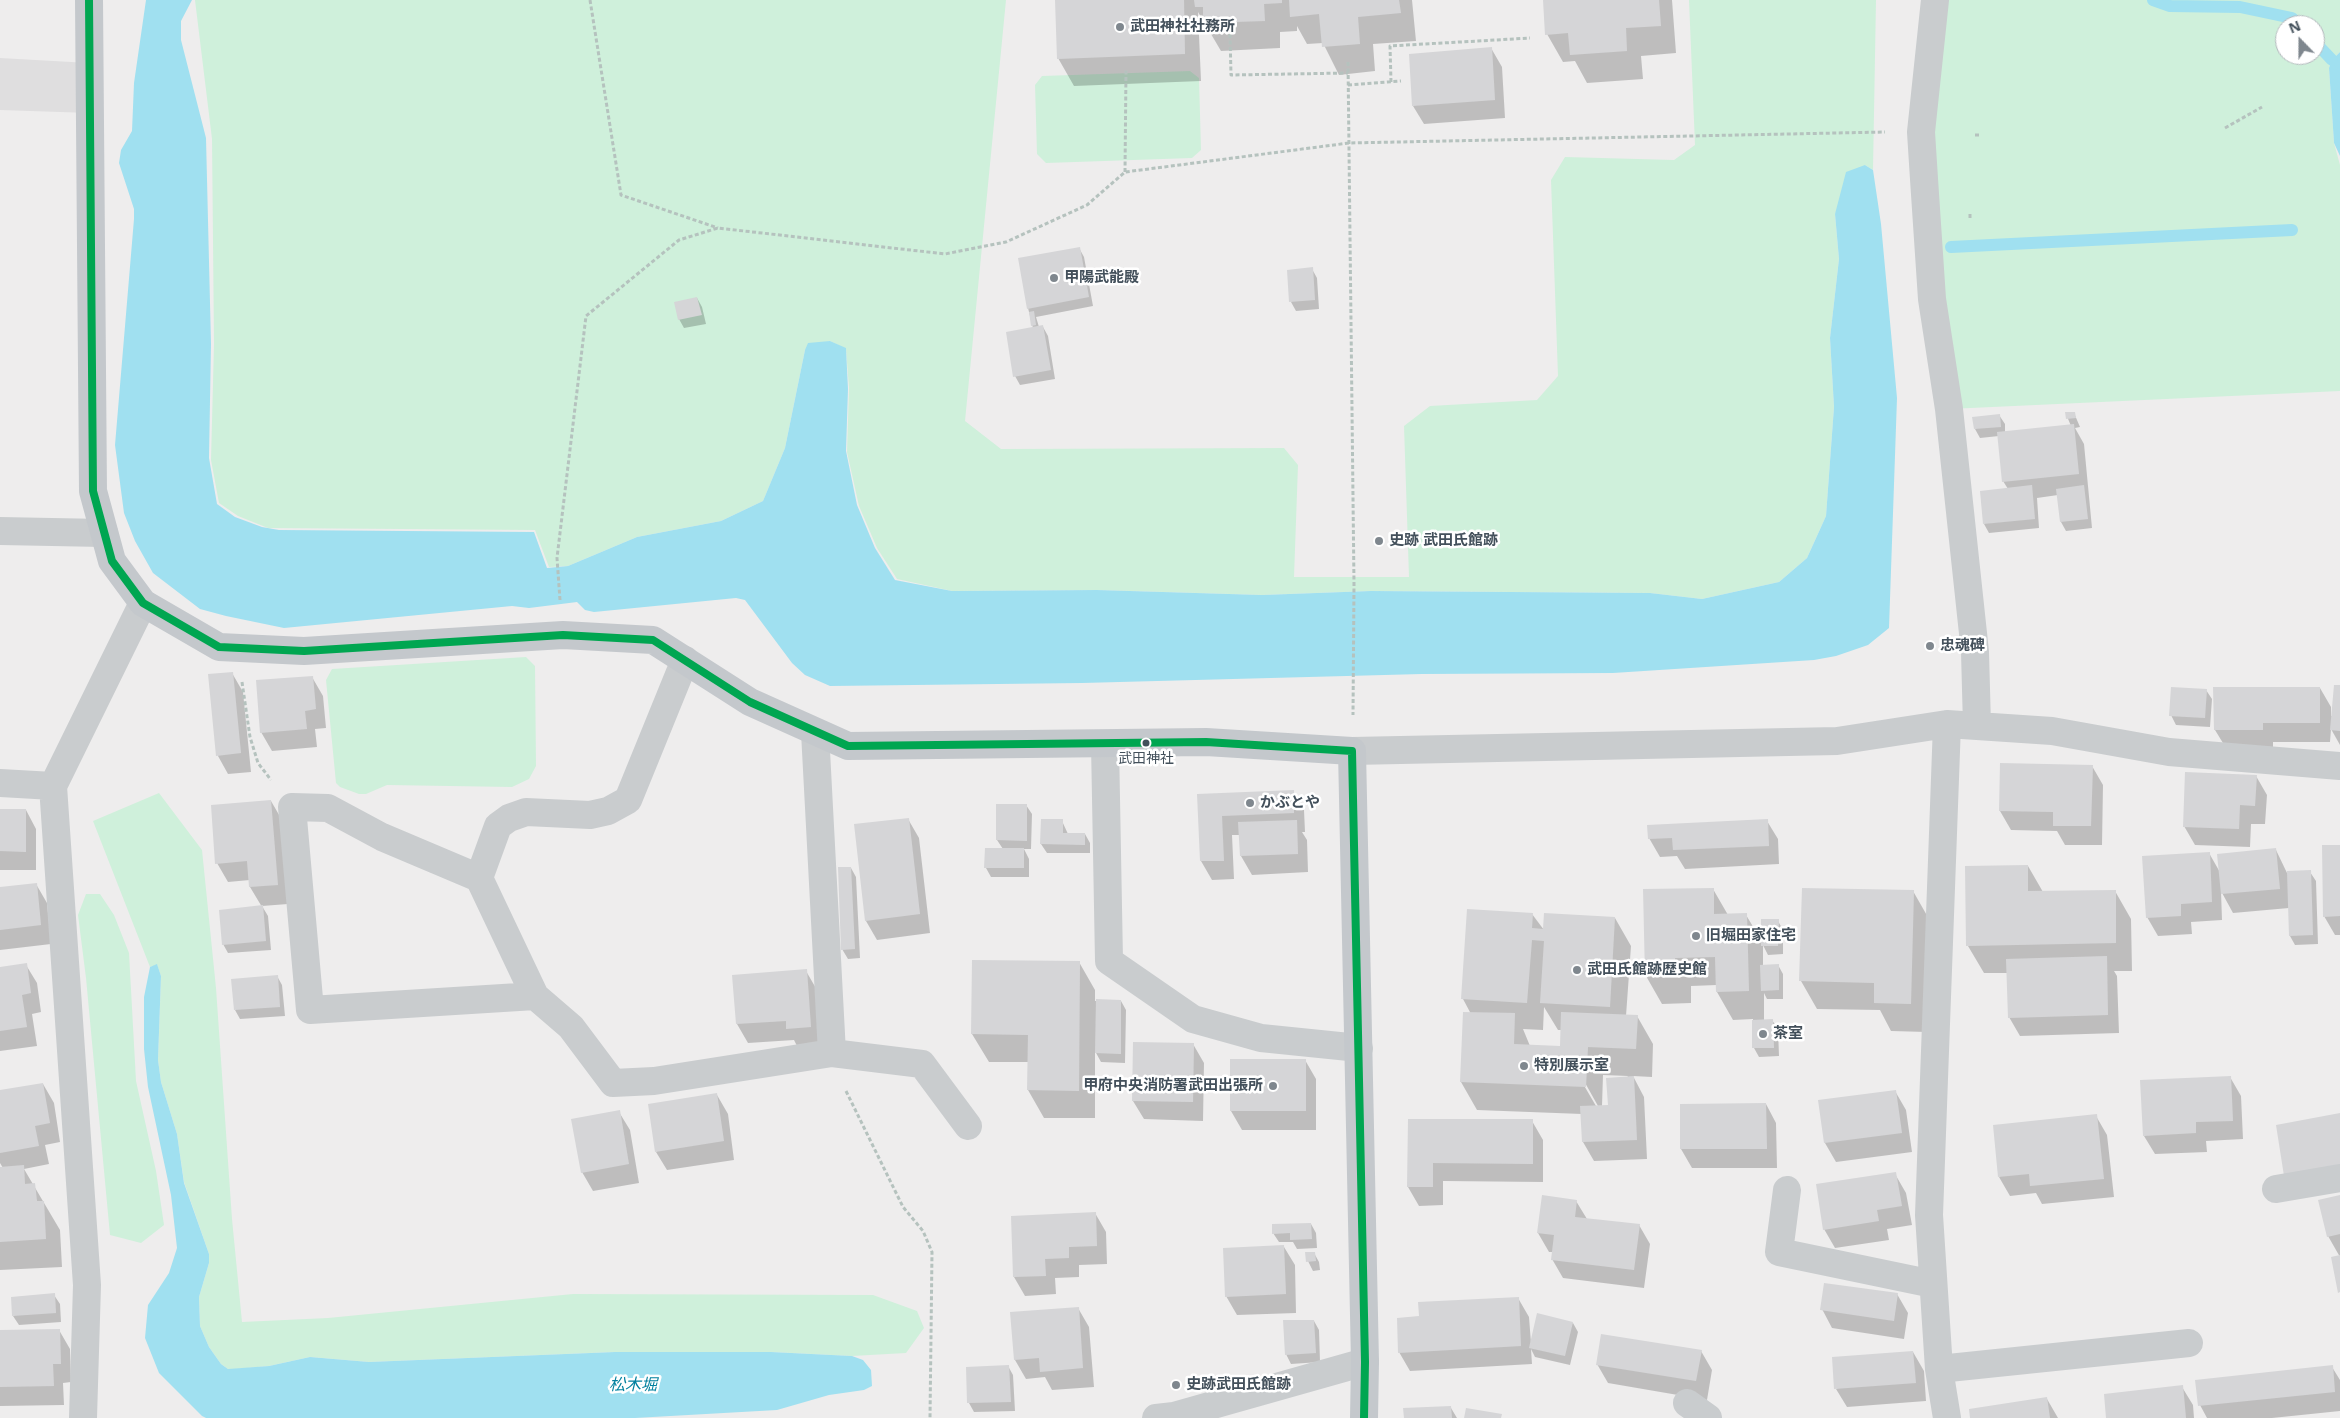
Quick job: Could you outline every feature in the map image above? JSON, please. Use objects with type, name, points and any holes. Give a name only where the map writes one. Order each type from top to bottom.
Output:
[{"type":"main road","points":[[89,0],[93,491],[112,561],[143,603],[219,647],[304,651],[563,635],[653,640],[750,702],[848,746],[1206,742],[1352,751],[1365,1362],[1364,1418]]},
{"type":"street","points":[[1935,0],[1921,132],[1932,299],[1949,409],[1971,613],[1975,652],[1978,726]]},
{"type":"street","points":[[0,531],[104,533]]},
{"type":"street","points":[[83,1418],[87,1285],[53,786],[143,603]]},
{"type":"street","points":[[479,878],[498,826],[509,818],[526,812],[590,815],[608,811],[628,800],[685,660]]},
{"type":"street","points":[[1946,1418],[1939,1369],[1929,1215],[1947,724]]},
{"type":"street","points":[[1352,751],[1837,741],[1947,724],[2052,731],[2169,752],[2340,766]]},
{"type":"street","points":[[815,732],[832,1053]]},
{"type":"street","points":[[1105,744],[1109,961],[1193,1019],[1261,1038],[1358,1048]]},
{"type":"street","points":[[0,783],[53,786]]},
{"type":"street","points":[[536,996],[310,1010],[292,807],[328,808],[382,837],[479,878],[536,996],[571,1027],[613,1083],[654,1081],[832,1053],[922,1064],[968,1126]]},
{"type":"street","points":[[2276,1189],[2340,1178]]},
{"type":"street","points":[[1787,1190],[1779,1252],[1933,1284]]},
{"type":"street","points":[[1939,1369],[2189,1343]]},
{"type":"street","points":[[1168,1417],[1365,1362]]},
{"type":"path","points":[[590,0],[621,195],[718,228],[945,254],[1006,242],[1042,226],[1087,205],[1125,172],[1349,143],[1921,132]]},
{"type":"path","points":[[1230,34],[1231,75],[1348,73]]},
{"type":"path","points":[[1391,82],[1390,46],[1530,38]]},
{"type":"path","points":[[1348,62],[1354,680]]},
{"type":"path","points":[[1125,172],[1126,70]]},
{"type":"path","points":[[1348,85],[1401,81]]},
{"type":"path","points":[[2225,128],[2262,107]]},
{"type":"path","points":[[1975,135],[1980,135]]},
{"type":"path","points":[[561,608],[557,558],[586,316],[679,240],[718,228]]},
{"type":"path","points":[[238,647],[250,736],[258,763],[292,807]]},
{"type":"path","points":[[832,1053],[846,1090],[902,1207],[923,1231],[932,1252],[930,1418]]},
{"type":"shaded area","points":[[0,58],[89,63],[90,113],[0,110]]},
{"type":"green space","points":[[195,0],[1006,0],[965,421],[1001,449],[1284,448],[1298,465],[1294,577],[1409,577],[1404,426],[1430,406],[1537,400],[1558,376],[1551,180],[1565,157],[1674,160],[1695,145],[1689,0],[1876,0],[1873,170],[1865,165],[1835,214],[1839,259],[1830,338],[1834,407],[1826,516],[1807,558],[1779,582],[1702,599],[1650,593],[1371,591],[1262,595],[1097,590],[952,591],[897,579],[877,548],[859,506],[847,452],[849,388],[846,349],[830,341],[805,350],[785,448],[763,501],[721,521],[637,537],[568,566],[549,567],[535,530],[268,528],[238,516],[219,503],[211,460],[214,344],[212,139]]},
{"type":"green space","points":[[1935,0],[2340,0],[2340,52],[2332,60],[2329,68],[2334,143],[2340,165],[2340,391],[1949,409],[1921,132]]},
{"type":"green space","points":[[1190,71],[1199,78],[1201,150],[1192,158],[1046,163],[1037,154],[1035,85],[1042,76]]},
{"type":"green space","points":[[526,657],[535,666],[536,766],[529,779],[512,787],[387,785],[366,794],[359,794],[340,787],[336,783],[326,680],[332,669]]},
{"type":"green space","points":[[159,793],[202,850],[216,988],[232,1219],[242,1322],[328,1318],[573,1294],[873,1295],[917,1311],[924,1328],[906,1353],[852,1356],[771,1352],[615,1352],[369,1362],[310,1357],[269,1366],[236,1369],[228,1369],[221,1364],[209,1347],[200,1326],[199,1297],[209,1263],[209,1254],[184,1182],[177,1134],[161,1082],[158,1060],[161,976],[157,965],[150,967],[93,821]]},
{"type":"green space","points":[[86,894],[100,894],[114,915],[129,953],[136,1081],[156,1171],[164,1225],[141,1243],[110,1235],[86,978],[78,915]]},
{"type":"water","points":[[146,0],[192,0],[181,21],[181,40],[206,138],[211,344],[209,458],[217,504],[235,517],[262,527],[279,530],[534,532],[547,568],[568,566],[637,537],[721,521],[763,501],[785,448],[805,350],[808,343],[830,341],[846,348],[848,389],[846,451],[857,505],[875,548],[895,580],[952,591],[1097,590],[1262,595],[1371,591],[1650,593],[1702,599],[1779,582],[1807,558],[1826,516],[1834,407],[1830,338],[1839,259],[1835,214],[1846,172],[1865,165],[1873,170],[1881,224],[1897,398],[1889,628],[1868,645],[1836,656],[1814,660],[1613,673],[1422,674],[1082,683],[830,686],[805,675],[792,663],[745,600],[736,598],[594,612],[585,610],[577,602],[529,608],[512,606],[284,628],[200,609],[153,573],[135,541],[124,513],[115,445],[134,219],[134,209],[119,163],[121,150],[132,131],[134,83]]},
{"type":"water","points":[[2340,52],[2340,156],[2334,143],[2329,68],[2332,60]]},
{"type":"water","name":"松木堀","points":[[157,964],[161,976],[158,1060],[161,1082],[177,1134],[184,1183],[209,1254],[209,1263],[199,1297],[200,1326],[209,1347],[221,1364],[228,1369],[269,1366],[310,1357],[369,1362],[615,1352],[771,1352],[852,1356],[863,1360],[871,1370],[872,1386],[864,1390],[829,1395],[777,1410],[635,1418],[206,1418],[202,1416],[159,1373],[145,1338],[148,1305],[169,1273],[177,1248],[171,1195],[148,1087],[144,1049],[144,997],[150,967]]},
{"type":"building","name":"武田神社社務所","points":[[1055,0],[1184,0],[1185,54],[1057,59]]},
{"type":"building","points":[[1194,0],[1282,0],[1282,3],[1264,4],[1265,21],[1203,23],[1203,7],[1195,7]]},
{"type":"building","points":[[1289,0],[1399,0],[1401,13],[1358,17],[1360,44],[1322,47],[1319,14],[1290,17]]},
{"type":"building","points":[[1543,0],[1659,0],[1661,26],[1626,28],[1627,51],[1570,55],[1568,33],[1545,35]]},
{"type":"building","points":[[1492,47],[1495,100],[1412,106],[1409,54]]},
{"type":"building","name":"甲陽武能殿","points":[[1080,247],[1089,297],[1027,309],[1018,258]]},
{"type":"building","points":[[1313,267],[1315,300],[1289,302],[1287,270]]},
{"type":"building","points":[[697,297],[702,315],[678,320],[674,302]]},
{"type":"building","points":[[1034,311],[1036,325],[1031,326],[1029,312]]},
{"type":"building","points":[[1043,325],[1051,370],[1013,377],[1006,332]]},
{"type":"building","points":[[2065,412],[2075,412],[2076,418],[2066,419]]},
{"type":"building","points":[[2000,414],[2001,427],[1974,429],[1972,417]]},
{"type":"building","points":[[2074,424],[2079,474],[2002,482],[1997,432]]},
{"type":"building","points":[[2032,485],[2035,519],[1983,524],[1980,491]]},
{"type":"building","points":[[2084,485],[2088,519],[2060,522],[2056,489]]},
{"type":"building","points":[[233,672],[241,753],[216,756],[208,674]]},
{"type":"building","points":[[313,676],[316,709],[305,711],[307,729],[260,733],[256,680]]},
{"type":"building","points":[[2334,685],[2340,685],[2340,731],[2330,730]]},
{"type":"building","points":[[2171,687],[2207,689],[2205,718],[2169,716]]},
{"type":"building","points":[[2213,687],[2320,687],[2320,723],[2263,723],[2263,730],[2214,730]]},
{"type":"building","points":[[2000,763],[2093,765],[2091,826],[2053,826],[2053,812],[1999,811]]},
{"type":"building","points":[[2185,772],[2257,775],[2255,806],[2240,805],[2239,829],[2183,827]]},
{"type":"building","points":[[1294,790],[1294,813],[1222,816],[1224,861],[1200,861],[1197,794]]},
{"type":"building","points":[[271,800],[278,885],[249,887],[247,861],[215,864],[211,805]]},
{"type":"building","points":[[996,804],[1027,804],[1027,841],[996,840]]},
{"type":"building","points":[[0,809],[26,809],[26,852],[0,851]]},
{"type":"building","points":[[909,818],[920,914],[865,921],[854,824]]},
{"type":"building","points":[[1041,819],[1063,819],[1063,833],[1085,833],[1085,845],[1040,844]]},
{"type":"building","points":[[1768,819],[1769,846],[1673,850],[1672,838],[1648,839],[1647,825]]},
{"type":"building","points":[[1297,820],[1298,854],[1240,856],[1238,822]]},
{"type":"building","points":[[2322,845],[2340,845],[2340,916],[2323,917]]},
{"type":"building","points":[[985,848],[1024,848],[1024,868],[984,868]]},
{"type":"building","points":[[2276,848],[2280,889],[2221,894],[2217,854]]},
{"type":"building","points":[[2210,852],[2212,902],[2181,904],[2181,916],[2146,918],[2142,856]]},
{"type":"building","points":[[2028,865],[2028,891],[2116,890],[2116,943],[1966,946],[1965,866]]},
{"type":"building","points":[[838,867],[851,867],[855,949],[841,950]]},
{"type":"building","points":[[2311,870],[2313,935],[2289,936],[2287,871]]},
{"type":"building","points":[[37,883],[41,925],[0,930],[0,887]]},
{"type":"building","name":"旧堀田家住宅","points":[[1714,888],[1714,914],[1747,913],[1749,991],[1716,992],[1715,957],[1675,958],[1676,975],[1645,976],[1643,889]]},
{"type":"building","points":[[1802,888],[1914,890],[1911,1004],[1874,1003],[1874,983],[1799,981]]},
{"type":"building","points":[[263,905],[266,941],[222,945],[219,910]]},
{"type":"building","name":"武田氏館跡歴史館","points":[[1467,909],[1533,913],[1532,928],[1543,929],[1544,913],[1615,917],[1610,1007],[1540,1003],[1544,941],[1532,940],[1527,1003],[1461,999]]},
{"type":"building","points":[[1761,919],[1779,919],[1778,946],[1761,946]]},
{"type":"building","points":[[2107,956],[2108,1015],[2008,1018],[2006,959]]},
{"type":"building","points":[[972,960],[1080,961],[1079,1091],[1027,1090],[1028,1035],[971,1034]]},
{"type":"building","points":[[27,963],[31,993],[22,995],[27,1027],[0,1031],[0,967]]},
{"type":"building","points":[[1779,964],[1779,990],[1761,991],[1760,965]]},
{"type":"building","points":[[807,969],[811,1027],[786,1029],[786,1021],[736,1024],[732,975]]},
{"type":"building","points":[[278,975],[280,1007],[234,1010],[231,979]]},
{"type":"building","points":[[1096,999],[1121,1000],[1121,1054],[1095,1053]]},
{"type":"building","name":"特別展示室","points":[[1463,1012],[1515,1013],[1514,1044],[1560,1046],[1561,1012],[1638,1015],[1636,1049],[1588,1047],[1586,1087],[1460,1082]]},
{"type":"building","name":"茶室","points":[[1773,1019],[1774,1048],[1752,1048],[1752,1020]]},
{"type":"building","points":[[1133,1042],[1194,1043],[1193,1102],[1132,1101]]},
{"type":"building","points":[[1230,1059],[1306,1059],[1306,1111],[1230,1111]]},
{"type":"building","points":[[1634,1076],[1637,1140],[1582,1142],[1580,1106],[1608,1105],[1606,1078]]},
{"type":"building","points":[[2231,1076],[2233,1121],[2196,1122],[2196,1133],[2143,1136],[2140,1080]]},
{"type":"building","points":[[43,1083],[50,1123],[35,1126],[39,1146],[0,1153],[0,1090]]},
{"type":"building","points":[[1896,1090],[1902,1133],[1824,1143],[1818,1100]]},
{"type":"building","points":[[717,1093],[724,1141],[655,1152],[648,1104]]},
{"type":"building","points":[[1766,1103],[1767,1149],[1680,1149],[1680,1104]]},
{"type":"building","points":[[620,1110],[629,1164],[581,1173],[571,1119]]},
{"type":"building","points":[[2340,1113],[2340,1166],[2284,1176],[2276,1125]]},
{"type":"building","points":[[2097,1114],[2104,1179],[2030,1186],[2029,1174],[1998,1177],[1993,1125]]},
{"type":"building","points":[[1408,1119],[1533,1119],[1533,1164],[1433,1163],[1433,1187],[1407,1187]]},
{"type":"building","points":[[24,1165],[25,1184],[35,1183],[37,1201],[44,1201],[46,1239],[0,1242],[0,1167]]},
{"type":"building","points":[[1896,1172],[1902,1206],[1877,1210],[1879,1221],[1823,1230],[1816,1184]]},
{"type":"building","points":[[1542,1195],[1577,1200],[1575,1217],[1640,1224],[1634,1270],[1551,1260],[1554,1235],[1537,1233]]},
{"type":"building","points":[[2340,1195],[2340,1234],[2327,1237],[2318,1200]]},
{"type":"building","points":[[1096,1212],[1097,1246],[1069,1247],[1069,1258],[1045,1259],[1046,1276],[1013,1277],[1011,1216]]},
{"type":"building","points":[[1311,1223],[1312,1239],[1290,1240],[1290,1233],[1272,1234],[1272,1224]]},
{"type":"building","points":[[1284,1245],[1286,1294],[1225,1297],[1223,1248]]},
{"type":"building","points":[[1305,1252],[1315,1252],[1316,1261],[1306,1262]]},
{"type":"building","points":[[2340,1255],[2340,1292],[2338,1293],[2331,1257]]},
{"type":"building","points":[[1824,1283],[1898,1293],[1894,1321],[1820,1310]]},
{"type":"building","points":[[55,1293],[56,1313],[12,1316],[11,1297]]},
{"type":"building","points":[[1519,1297],[1521,1346],[1398,1353],[1397,1318],[1419,1316],[1418,1302]]},
{"type":"building","points":[[1079,1307],[1083,1368],[1040,1372],[1039,1358],[1014,1360],[1010,1312]]},
{"type":"building","points":[[1537,1313],[1573,1322],[1565,1356],[1529,1348]]},
{"type":"building","points":[[1283,1320],[1314,1320],[1316,1353],[1285,1355]]},
{"type":"building","points":[[60,1329],[61,1364],[53,1364],[54,1386],[0,1387],[0,1330]]},
{"type":"building","points":[[1601,1334],[1702,1350],[1696,1381],[1596,1365]]},
{"type":"building","points":[[1913,1351],[1916,1383],[1834,1389],[1832,1357]]},
{"type":"building","points":[[1009,1365],[1011,1402],[967,1403],[966,1367]]},
{"type":"building","points":[[2333,1365],[2335,1392],[2198,1406],[2195,1380]]},
{"type":"building","points":[[2183,1385],[2186,1418],[2106,1418],[2104,1394]]},
{"type":"building","points":[[2047,1397],[2050,1418],[1970,1418],[1969,1409]]},
{"type":"building","points":[[1451,1406],[1452,1418],[1404,1418],[1403,1408]]},
{"type":"building","points":[[1466,1408],[1502,1414],[1501,1418],[1464,1418]]},
{"type":"waterway","points":[[2153,0],[2170,6],[2240,7],[2278,15]]},
{"type":"waterway","points":[[2325,53],[2332,60]]},
{"type":"waterway","points":[[1951,247],[2292,230]]},
{"type":"transit line","points":[[89,0],[93,491],[112,561],[143,603],[219,647],[304,651],[563,635],[653,640],[750,702],[848,746],[1206,742],[1352,751],[1365,1362],[1364,1418]]},
{"type":"place","name":"武田神社社務所","points":[[1120,27]]},
{"type":"place","name":"甲陽武能殿","points":[[1054,278]]},
{"type":"place","name":"史跡 武田氏館跡","points":[[1379,541]]},
{"type":"place","name":"忠魂碑","points":[[1930,646]]},
{"type":"place","name":"武田神社","points":[[1146,743]]},
{"type":"place","name":"かぶとや","points":[[1250,803]]},
{"type":"place","name":"旧堀田家住宅","points":[[1696,936]]},
{"type":"place","name":"武田氏館跡歴史館","points":[[1577,970]]},
{"type":"place","name":"茶室","points":[[1763,1034]]},
{"type":"place","name":"特別展示室","points":[[1524,1066]]},
{"type":"place","name":"甲府中央消防署武田出張所","points":[[1273,1086]]},
{"type":"place","name":"史跡武田氏館跡","points":[[1176,1385]]}]
